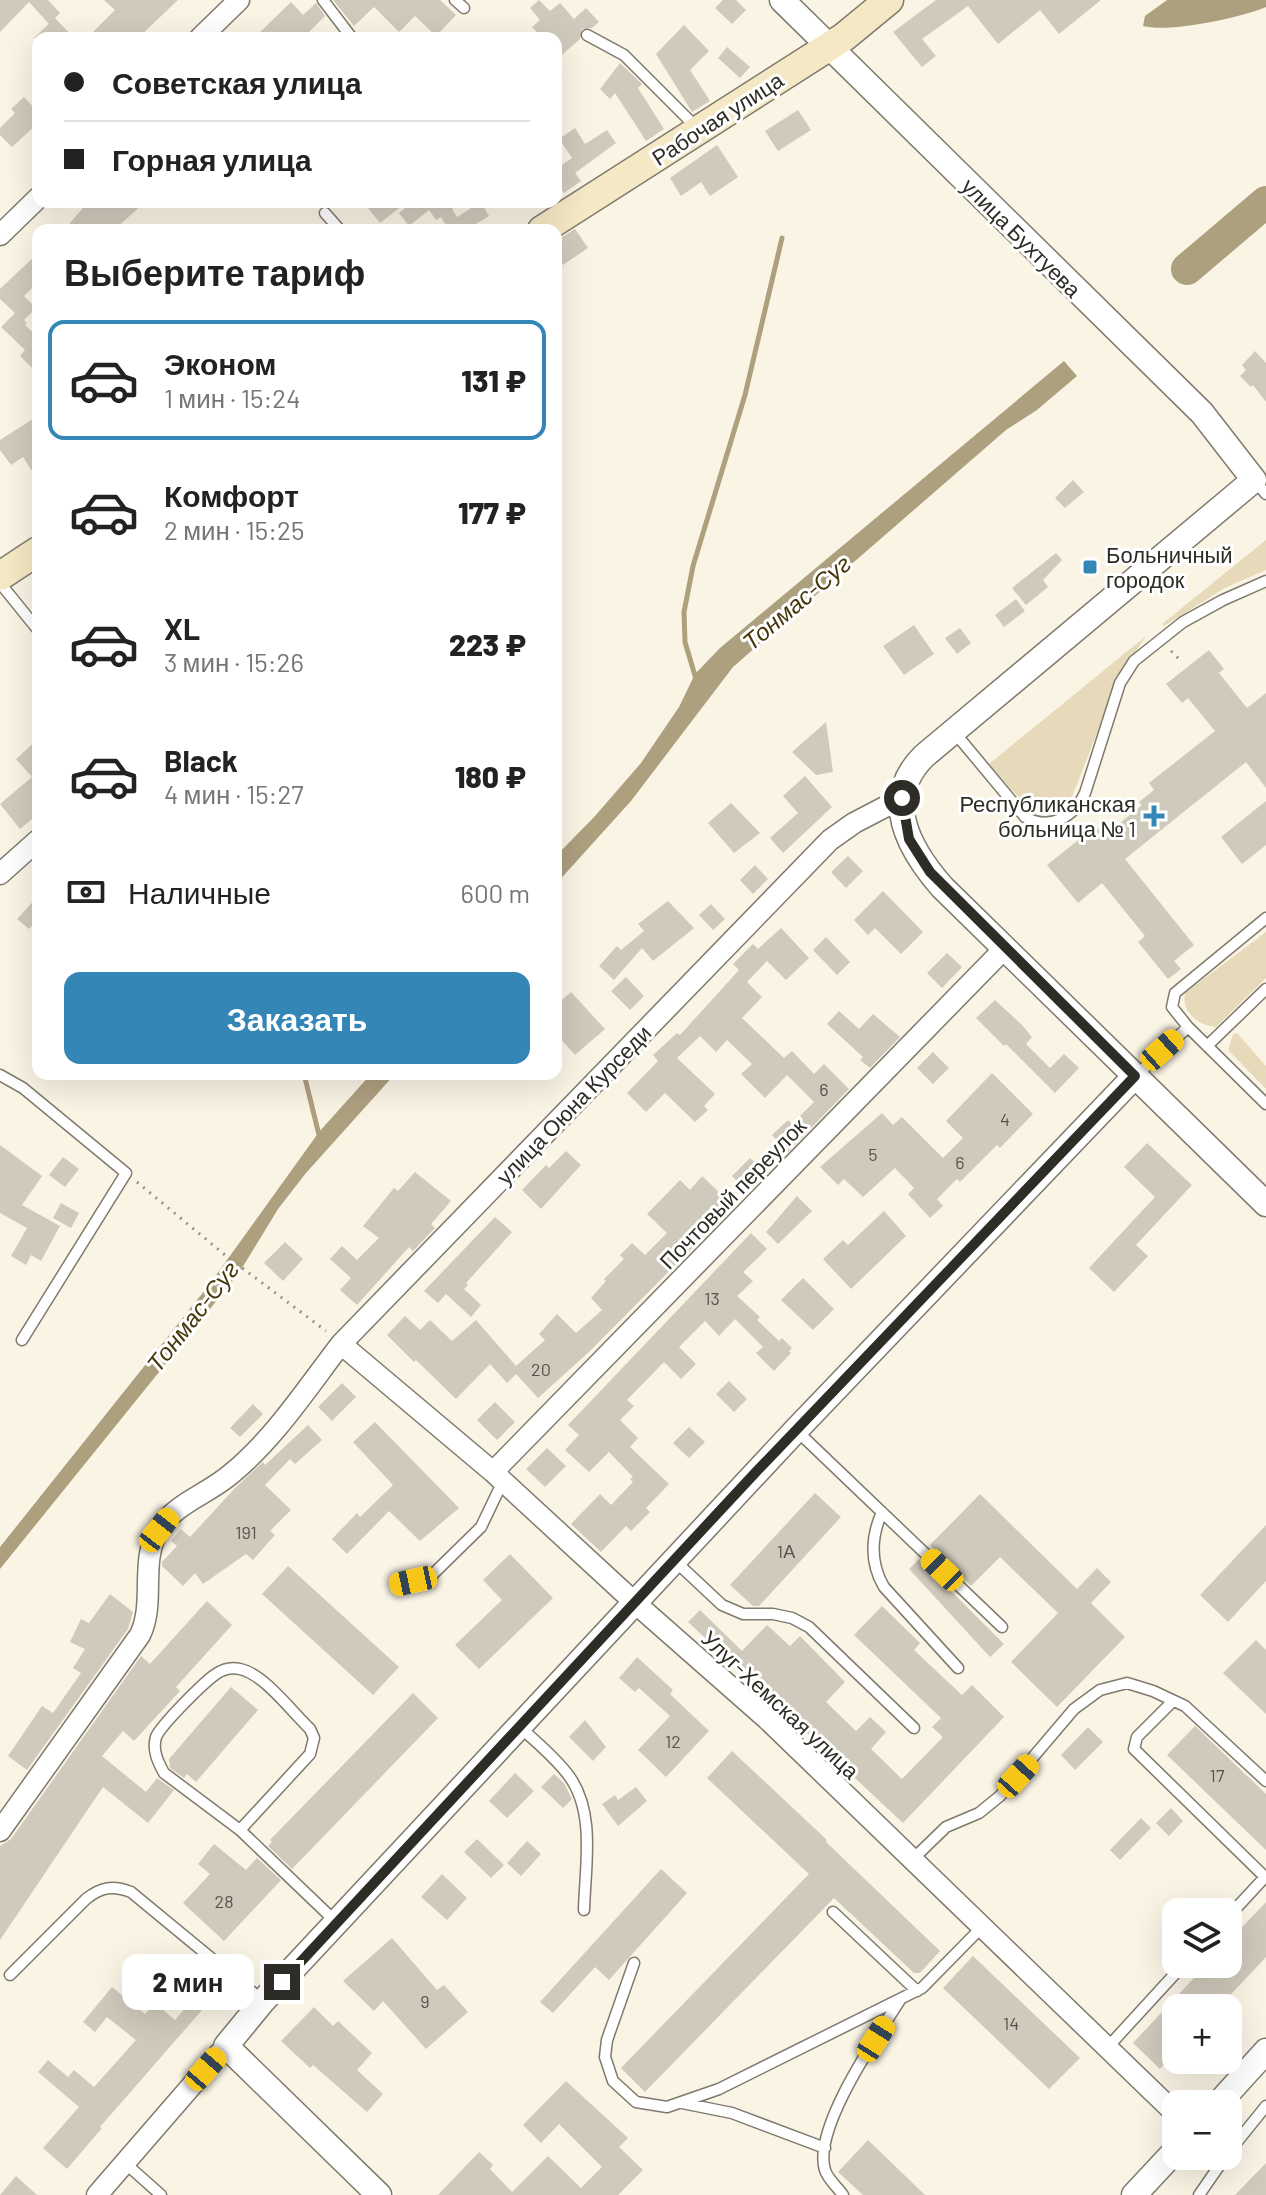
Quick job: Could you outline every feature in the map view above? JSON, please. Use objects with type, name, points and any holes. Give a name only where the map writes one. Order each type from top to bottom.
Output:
[{"type":"main road","name":"Рабочая улица","points":[[551,224],[830,46],[889,0]]},
{"type":"main road","points":[[0,576],[32,555]]},
{"type":"street","points":[[206,32],[239,0]]},
{"type":"street","name":"улица Бухтуева","points":[[782,0],[1202,413],[1262,482]]},
{"type":"street","points":[[0,235],[32,204]]},
{"type":"street","points":[[1262,482],[914,766],[907,775],[902,798],[905,827],[921,861],[942,887],[1266,1204]]},
{"type":"street","name":"улица Оюна Курседи","points":[[0,1831],[140,1635],[147,1617],[149,1551],[173,1511],[231,1475],[272,1434],[341,1344],[830,840],[854,823],[902,798]]},
{"type":"street","points":[[0,874],[32,845]]},
{"type":"street","name":"Почтовый переулок","points":[[498,1477],[1005,948]]},
{"type":"street","points":[[97,2195],[263,2001],[796,1430],[1135,1076]]},
{"type":"street","name":"Улуг-Хемская улица","points":[[341,1344],[498,1477],[767,1719],[1162,2101]]},
{"type":"street","points":[[226,2046],[379,2195]]},
{"type":"street","points":[[1231,2090],[1266,2051]]},
{"type":"street","points":[[1140,2193],[1162,2167]]},
{"type":"lane","points":[[323,0],[347,32]]},
{"type":"lane","points":[[455,0],[464,8]]},
{"type":"lane","points":[[587,35],[624,55],[699,130]]},
{"type":"lane","points":[[325,213],[335,224]]},
{"type":"lane","points":[[954,732],[1025,817],[1047,823],[1070,815],[1085,793],[1120,683],[1134,661],[1183,622],[1266,581]]},
{"type":"lane","points":[[0,583],[32,623]]},
{"type":"lane","points":[[1266,918],[1175,993],[1172,1007],[1188,1027],[1266,1104]]},
{"type":"lane","points":[[1207,1046],[1266,989]]},
{"type":"lane","points":[[1135,1076],[1188,1027]]},
{"type":"lane","points":[[0,1075],[23,1088],[126,1173],[22,1340]]},
{"type":"lane","points":[[796,1430],[1002,1627]]},
{"type":"lane","points":[[396,1584],[430,1577],[481,1527],[498,1477]]},
{"type":"lane","points":[[882,1512],[874,1531],[877,1575],[884,1587],[958,1668]]},
{"type":"lane","points":[[674,1560],[722,1605],[743,1614],[773,1614],[792,1618],[809,1627],[914,1728]]},
{"type":"lane","points":[[240,1830],[310,1754],[314,1738],[310,1729],[256,1676],[229,1667],[216,1673],[162,1728],[155,1740],[155,1753],[164,1773],[240,1830],[337,1922]]},
{"type":"lane","points":[[913,1859],[946,1827],[979,1813],[1000,1796],[1074,1709],[1100,1690],[1127,1683],[1185,1706],[1266,1781]]},
{"type":"lane","points":[[1173,1701],[1137,1737],[1134,1749],[1266,1877],[1242,1902]]},
{"type":"lane","points":[[519,1726],[556,1760],[571,1778],[580,1798],[586,1825],[584,1910]]},
{"type":"lane","points":[[10,1975],[86,1899],[97,1890],[110,1887],[131,1892],[263,2001]]},
{"type":"lane","points":[[833,1912],[917,1991]]},
{"type":"lane","points":[[634,1963],[607,2040],[605,2057],[613,2081],[636,2102],[667,2107],[719,2089],[917,1991],[982,1927]]},
{"type":"lane","points":[[1106,2049],[1171,1978]]},
{"type":"lane","points":[[843,2195],[825,2170],[825,2148],[837,2104],[901,1999]]},
{"type":"lane","points":[[681,2102],[732,2113],[825,2148]]},
{"type":"lane","points":[[1242,2136],[1266,2106]]},
{"type":"lane","points":[[125,2163],[161,2195]]},
{"type":"lane","points":[[1199,2195],[1216,2170]]},
{"type":"path","points":[[1171,651],[1179,659]]},
{"type":"path","points":[[126,1173],[320,1328]]},
{"type":"shaded area","points":[[1266,540],[1266,570],[1225,588],[1164,626],[1162,624]]},
{"type":"shaded area","points":[[1146,636],[1117,681],[1072,797],[1060,807],[1048,811],[1026,803],[989,764]]},
{"type":"shaded area","points":[[1266,932],[1266,978],[1216,1027],[1203,1024],[1192,1016],[1184,1000],[1185,993]]},
{"type":"shaded area","points":[[1237,1033],[1266,1066],[1266,1089],[1228,1050],[1233,1034]]},
{"type":"water","points":[[1167,0],[1266,0],[1266,7],[1204,23],[1170,28],[1143,26],[1145,16]]},
{"type":"water","name":"Тонмас-Суг","points":[[1064,361],[1077,376],[1037,410],[1006,430],[733,667],[631,801],[562,877],[562,850],[641,763],[679,707],[695,674],[720,648]]},
{"type":"water","name":"Тонмас-Суг","points":[[366,1080],[390,1080],[306,1173],[278,1209],[239,1273],[0,1569],[0,1547],[209,1285],[319,1132]]},
{"type":"building","points":[[0,0],[48,0],[60,13],[49,24],[29,2],[0,32]]},
{"type":"building","points":[[104,0],[178,0],[144,32],[93,32],[115,10]]},
{"type":"building","points":[[333,0],[440,0],[456,15],[440,32],[432,32],[415,16],[399,32],[374,7],[354,26]]},
{"type":"building","points":[[539,0],[550,11],[560,3],[574,19],[586,8],[599,22],[592,28],[582,29],[580,39],[562,55],[562,32],[537,32],[532,27],[540,20],[530,8]]},
{"type":"building","points":[[723,0],[736,0],[746,10],[732,24],[715,8]]},
{"type":"building","points":[[936,0],[1101,0],[1059,34],[1040,10],[998,44],[968,6],[922,39],[936,56],[922,67],[893,32]]},
{"type":"building","points":[[291,2],[303,15],[316,3],[325,16],[309,32],[260,32]]},
{"type":"building","points":[[55,18],[68,32],[40,32]]},
{"type":"building","points":[[684,25],[709,51],[690,70],[710,101],[692,112],[656,54]]},
{"type":"building","points":[[727,47],[750,67],[740,78],[718,58]]},
{"type":"building","points":[[620,63],[642,84],[638,88],[664,129],[646,141],[615,93],[610,99],[600,89]]},
{"type":"building","points":[[24,97],[32,106],[32,129],[12,147],[0,135],[0,128],[15,113],[11,109]]},
{"type":"building","points":[[798,110],[811,130],[778,151],[765,131]]},
{"type":"building","points":[[575,128],[585,144],[607,130],[616,143],[575,173],[581,181],[564,193],[562,165],[572,158],[562,143],[562,137]]},
{"type":"building","points":[[717,145],[738,177],[710,196],[701,182],[681,196],[670,178]]},
{"type":"building","points":[[83,208],[138,208],[121,224],[69,224]]},
{"type":"building","points":[[368,208],[399,208],[380,223]]},
{"type":"building","points":[[405,208],[453,208],[457,217],[471,208],[484,208],[489,216],[476,224],[445,224],[441,217],[436,220],[429,210],[407,224],[399,213]]},
{"type":"building","points":[[575,229],[588,248],[563,265],[562,237]]},
{"type":"building","points":[[32,259],[32,288],[24,296],[32,304],[32,312],[24,320],[32,331],[32,368],[20,356],[25,350],[1,327],[15,313],[0,299],[0,289]]},
{"type":"building","points":[[1255,351],[1266,363],[1266,402],[1253,385],[1251,387],[1240,376],[1246,370],[1242,365]]},
{"type":"building","points":[[32,420],[32,471],[23,457],[11,465],[0,450],[0,440]]},
{"type":"building","points":[[1073,480],[1084,492],[1065,508],[1055,498]]},
{"type":"building","points":[[1056,553],[1062,560],[1043,580],[1048,587],[1026,605],[1012,588]]},
{"type":"building","points":[[1016,599],[1025,611],[1004,627],[995,615]]},
{"type":"building","points":[[914,625],[934,654],[904,675],[883,646]]},
{"type":"building","points":[[960,628],[971,643],[957,654],[945,638]]},
{"type":"building","name":"Республиканская больница № 1","points":[[1209,650],[1224,669],[1219,673],[1247,708],[1266,693],[1266,788],[1246,762],[1125,859],[1194,945],[1174,961],[1181,969],[1168,979],[1138,942],[1145,936],[1102,883],[1078,903],[1047,865],[1096,826],[1104,836],[1142,805],[1139,802],[1154,790],[1149,783],[1215,731],[1188,698],[1182,703],[1166,684]]},
{"type":"building","points":[[826,722],[833,772],[816,775],[792,752]]},
{"type":"building","points":[[32,744],[32,777],[16,759]]},
{"type":"building","points":[[805,776],[832,807],[783,853],[770,838],[798,813],[783,796]]},
{"type":"building","points":[[32,777],[32,819],[20,829],[0,804]]},
{"type":"building","points":[[1266,801],[1266,845],[1242,864],[1221,837]]},
{"type":"building","points":[[731,803],[760,833],[734,853],[708,823]]},
{"type":"building","points":[[848,856],[863,871],[846,888],[831,872]]},
{"type":"building","points":[[755,865],[768,879],[753,894],[740,880]]},
{"type":"building","points":[[883,891],[923,932],[901,954],[875,928],[868,935],[854,920]]},
{"type":"building","points":[[668,901],[694,928],[653,961],[642,948],[614,980],[599,966],[617,946],[621,950],[644,931],[638,924]]},
{"type":"building","points":[[32,903],[32,926],[29,929],[17,919]]},
{"type":"building","points":[[711,904],[725,919],[713,930],[699,915]]},
{"type":"building","points":[[781,928],[809,958],[786,980],[767,961],[747,982],[762,997],[742,1018],[784,1058],[792,1051],[814,1074],[824,1064],[849,1089],[788,1152],[772,1135],[788,1120],[792,1124],[814,1102],[787,1075],[765,1098],[741,1074],[752,1064],[727,1040],[716,1052],[700,1036],[677,1058],[715,1094],[704,1106],[708,1110],[695,1122],[665,1093],[646,1112],[627,1093],[658,1061],[653,1055],[677,1033],[680,1035],[739,970],[733,964],[753,944],[758,949]]},
{"type":"building","points":[[826,937],[850,962],[837,975],[813,950]]},
{"type":"building","points":[[947,953],[962,967],[942,988],[927,973]]},
{"type":"building","points":[[626,977],[644,996],[630,1010],[611,991]]},
{"type":"building","points":[[571,992],[605,1029],[575,1055],[562,1041],[562,1000]]},
{"type":"building","points":[[995,1000],[1032,1037],[1026,1044],[1050,1068],[1064,1054],[1079,1068],[1055,1093],[976,1018]]},
{"type":"building","points":[[839,1011],[859,1029],[873,1014],[900,1037],[870,1068],[860,1060],[863,1057],[827,1024]]},
{"type":"building","points":[[933,1052],[949,1068],[933,1084],[917,1068]]},
{"type":"building","points":[[992,1073],[1033,1114],[1000,1148],[997,1145],[960,1182],[957,1179],[937,1199],[943,1206],[930,1218],[908,1194],[914,1188],[895,1168],[863,1197],[844,1179],[838,1185],[820,1167],[882,1113],[893,1125],[902,1117],[943,1158],[963,1138],[946,1121]]},
{"type":"building","points":[[1147,1143],[1192,1185],[1136,1245],[1148,1256],[1114,1292],[1089,1268],[1155,1197],[1124,1167]]},
{"type":"building","points":[[0,1145],[42,1176],[22,1205],[60,1226],[41,1261],[31,1255],[26,1265],[11,1256],[27,1228],[0,1213]]},
{"type":"building","points":[[566,1151],[581,1165],[541,1209],[522,1190],[546,1165],[549,1168]]},
{"type":"building","points":[[63,1157],[79,1169],[65,1187],[49,1175]]},
{"type":"building","points":[[750,1158],[766,1173],[748,1192],[732,1176]]},
{"type":"building","points":[[415,1172],[451,1201],[431,1224],[435,1228],[413,1251],[409,1247],[357,1305],[340,1290],[351,1278],[330,1259],[342,1246],[357,1260],[379,1238],[363,1226],[394,1188],[398,1191]]},
{"type":"building","points":[[702,1176],[724,1197],[718,1204],[727,1213],[590,1351],[538,1398],[516,1374],[507,1383],[490,1364],[456,1399],[387,1335],[405,1316],[420,1330],[430,1320],[452,1341],[476,1320],[516,1366],[545,1340],[539,1334],[557,1314],[576,1333],[602,1310],[591,1298],[624,1259],[620,1255],[632,1243],[645,1255],[667,1233],[647,1214],[680,1180],[690,1190]]},
{"type":"building","points":[[797,1196],[812,1211],[778,1244],[766,1232]]},
{"type":"building","points":[[61,1203],[79,1213],[71,1228],[53,1218]]},
{"type":"building","points":[[884,1211],[906,1236],[851,1289],[823,1259],[843,1240],[848,1245]]},
{"type":"building","points":[[495,1217],[512,1232],[464,1289],[481,1305],[471,1317],[446,1294],[438,1303],[424,1291]]},
{"type":"building","points":[[751,1233],[767,1249],[743,1272],[753,1281],[737,1296],[760,1317],[757,1320],[779,1341],[782,1338],[792,1348],[791,1353],[774,1371],[756,1353],[763,1347],[735,1319],[719,1336],[705,1321],[679,1347],[696,1364],[681,1379],[664,1362],[627,1400],[634,1406],[620,1420],[638,1438],[630,1447],[669,1484],[646,1508],[650,1512],[631,1531],[626,1526],[601,1552],[571,1524],[600,1494],[611,1505],[633,1482],[630,1479],[633,1477],[609,1452],[589,1472],[565,1450],[579,1435],[568,1425]]},
{"type":"building","points":[[285,1242],[303,1259],[283,1281],[264,1263]]},
{"type":"building","points":[[803,1278],[834,1309],[813,1330],[781,1300]]},
{"type":"building","points":[[729,1381],[747,1399],[734,1412],[716,1394]]},
{"type":"building","points":[[342,1383],[356,1397],[332,1421],[318,1407]]},
{"type":"building","points":[[495,1402],[515,1422],[497,1440],[477,1420]]},
{"type":"building","points":[[253,1404],[263,1414],[240,1437],[230,1428]]},
{"type":"building","points":[[375,1422],[459,1508],[420,1541],[389,1511],[347,1554],[332,1539],[357,1513],[360,1517],[393,1485],[353,1442]]},
{"type":"building","points":[[308,1425],[322,1440],[295,1464],[290,1459],[265,1485],[291,1510],[270,1531],[275,1535],[253,1560],[246,1554],[203,1584],[195,1573],[183,1586],[162,1566],[177,1546],[171,1541],[181,1529],[190,1537],[236,1487]]},
{"type":"building","points":[[689,1427],[705,1442],[689,1458],[673,1443]]},
{"type":"building","points":[[547,1448],[566,1466],[545,1487],[526,1469]]},
{"type":"building","points":[[815,1493],[841,1517],[759,1606],[753,1606],[730,1585]]},
{"type":"building","points":[[980,1494],[1077,1589],[1097,1568],[1111,1582],[1091,1603],[1125,1637],[1057,1707],[1011,1662],[1058,1613],[1000,1557],[971,1586],[930,1545]]},
{"type":"building","points":[[1266,1525],[1266,1581],[1228,1622],[1200,1595]]},
{"type":"building","points":[[510,1554],[553,1598],[479,1669],[455,1645],[502,1600],[483,1580]]},
{"type":"building","points":[[919,1559],[1004,1644],[990,1657],[909,1569]]},
{"type":"building","points":[[288,1566],[399,1667],[373,1695],[262,1594]]},
{"type":"building","points":[[110,1594],[133,1612],[128,1629],[27,1770],[8,1756],[42,1706],[53,1713],[81,1673],[73,1668],[85,1649],[70,1642],[81,1619],[89,1623]]},
{"type":"building","points":[[207,1601],[232,1625],[176,1687],[180,1691],[134,1741],[123,1731],[102,1756],[146,1792],[157,1778],[174,1790],[148,1823],[103,1787],[0,1940],[0,1846],[11,1839],[141,1656],[150,1664]]},
{"type":"building","points":[[882,1606],[920,1643],[914,1650],[962,1695],[972,1685],[1004,1717],[903,1823],[688,1622],[700,1610],[742,1651],[767,1625],[790,1646],[800,1636],[845,1682],[826,1702],[856,1731],[870,1717],[886,1732],[871,1749],[902,1779],[943,1737],[932,1727],[941,1718],[854,1635]]},
{"type":"building","points":[[1256,1640],[1266,1650],[1266,1714],[1223,1673]]},
{"type":"building","points":[[637,1657],[673,1690],[670,1694],[709,1731],[666,1777],[638,1750],[670,1716],[639,1688],[635,1692],[619,1678]]},
{"type":"building","points":[[231,1687],[258,1710],[196,1782],[187,1774],[184,1778],[170,1768],[169,1759]]},
{"type":"building","points":[[413,1693],[438,1718],[292,1869],[268,1846],[272,1842],[270,1840]]},
{"type":"building","points":[[585,1720],[606,1747],[593,1761],[569,1737]]},
{"type":"building","points":[[1195,1726],[1266,1794],[1266,1850],[1167,1755]]},
{"type":"building","points":[[1088,1727],[1103,1742],[1075,1770],[1061,1755]]},
{"type":"building","points":[[732,1751],[940,1951],[920,1973],[914,1973],[834,1898],[645,2092],[621,2068],[809,1874],[707,1778]]},
{"type":"building","points":[[515,1773],[534,1791],[507,1818],[489,1801]]},
{"type":"building","points":[[554,1774],[564,1783],[572,1799],[563,1808],[541,1787]]},
{"type":"building","points":[[636,1787],[647,1801],[618,1826],[602,1804],[615,1795],[618,1800]]},
{"type":"building","points":[[1171,1808],[1183,1821],[1169,1836],[1156,1823]]},
{"type":"building","points":[[1141,1818],[1151,1828],[1120,1860],[1110,1850]]},
{"type":"building","points":[[477,1839],[504,1865],[491,1878],[464,1852]]},
{"type":"building","points":[[527,1841],[541,1854],[521,1876],[507,1863]]},
{"type":"building","points":[[214,1844],[246,1870],[257,1858],[281,1880],[224,1941],[183,1903],[210,1874],[198,1864]]},
{"type":"building","points":[[661,1869],[687,1893],[609,1980],[595,1967],[553,2013],[540,2002]]},
{"type":"building","points":[[442,1874],[467,1898],[447,1920],[421,1897]]},
{"type":"building","points":[[1266,1902],[1266,1957],[1231,1994],[1179,1994],[1194,1978],[1242,1978],[1242,1927]]},
{"type":"building","points":[[392,1938],[437,1990],[444,1985],[468,2012],[426,2049],[383,2001],[374,2011],[343,1981]]},
{"type":"building","points":[[973,1956],[1080,2058],[1049,2089],[943,1988]]},
{"type":"building","points":[[112,1987],[145,2014],[155,2003],[175,2020],[199,1992],[209,2002],[67,2169],[43,2148],[79,2107],[38,2072],[48,2060],[68,2077],[74,2070],[94,2087],[136,2040],[107,2017],[95,2032],[83,2022]]},
{"type":"building","points":[[314,2007],[333,2026],[338,2021],[372,2053],[357,2070],[383,2094],[367,2112],[281,2041]]},
{"type":"building","points":[[1162,2012],[1162,2067],[1160,2069],[1133,2043]]},
{"type":"building","points":[[566,2081],[628,2138],[619,2147],[643,2170],[618,2195],[438,2195],[479,2152],[493,2165],[490,2169],[512,2192],[548,2156],[581,2188],[602,2167],[559,2124],[541,2143],[523,2125]]},
{"type":"building","points":[[868,2140],[925,2195],[863,2195],[838,2172]]},
{"type":"building","points":[[1266,2163],[1266,2195],[1235,2195]]},
{"type":"building","points":[[16,2176],[37,2195],[0,2195]]},
{"type":"waterway","name":"Тонмас-Суг","points":[[1187,269],[1266,202]]},
{"type":"waterway","points":[[696,679],[685,642],[684,612],[693,566],[745,395],[782,238]]},
{"type":"waterway","points":[[305,1080],[320,1139]]},
{"type":"place","name":"Больничный городок","points":[[1090,567]]},
{"type":"place","name":"Республиканская больница № 1","points":[[1154,816]]},
{"type":"route","points":[[282,1982],[755,1473],[1135,1076],[942,887],[909,839],[902,798]]}]
